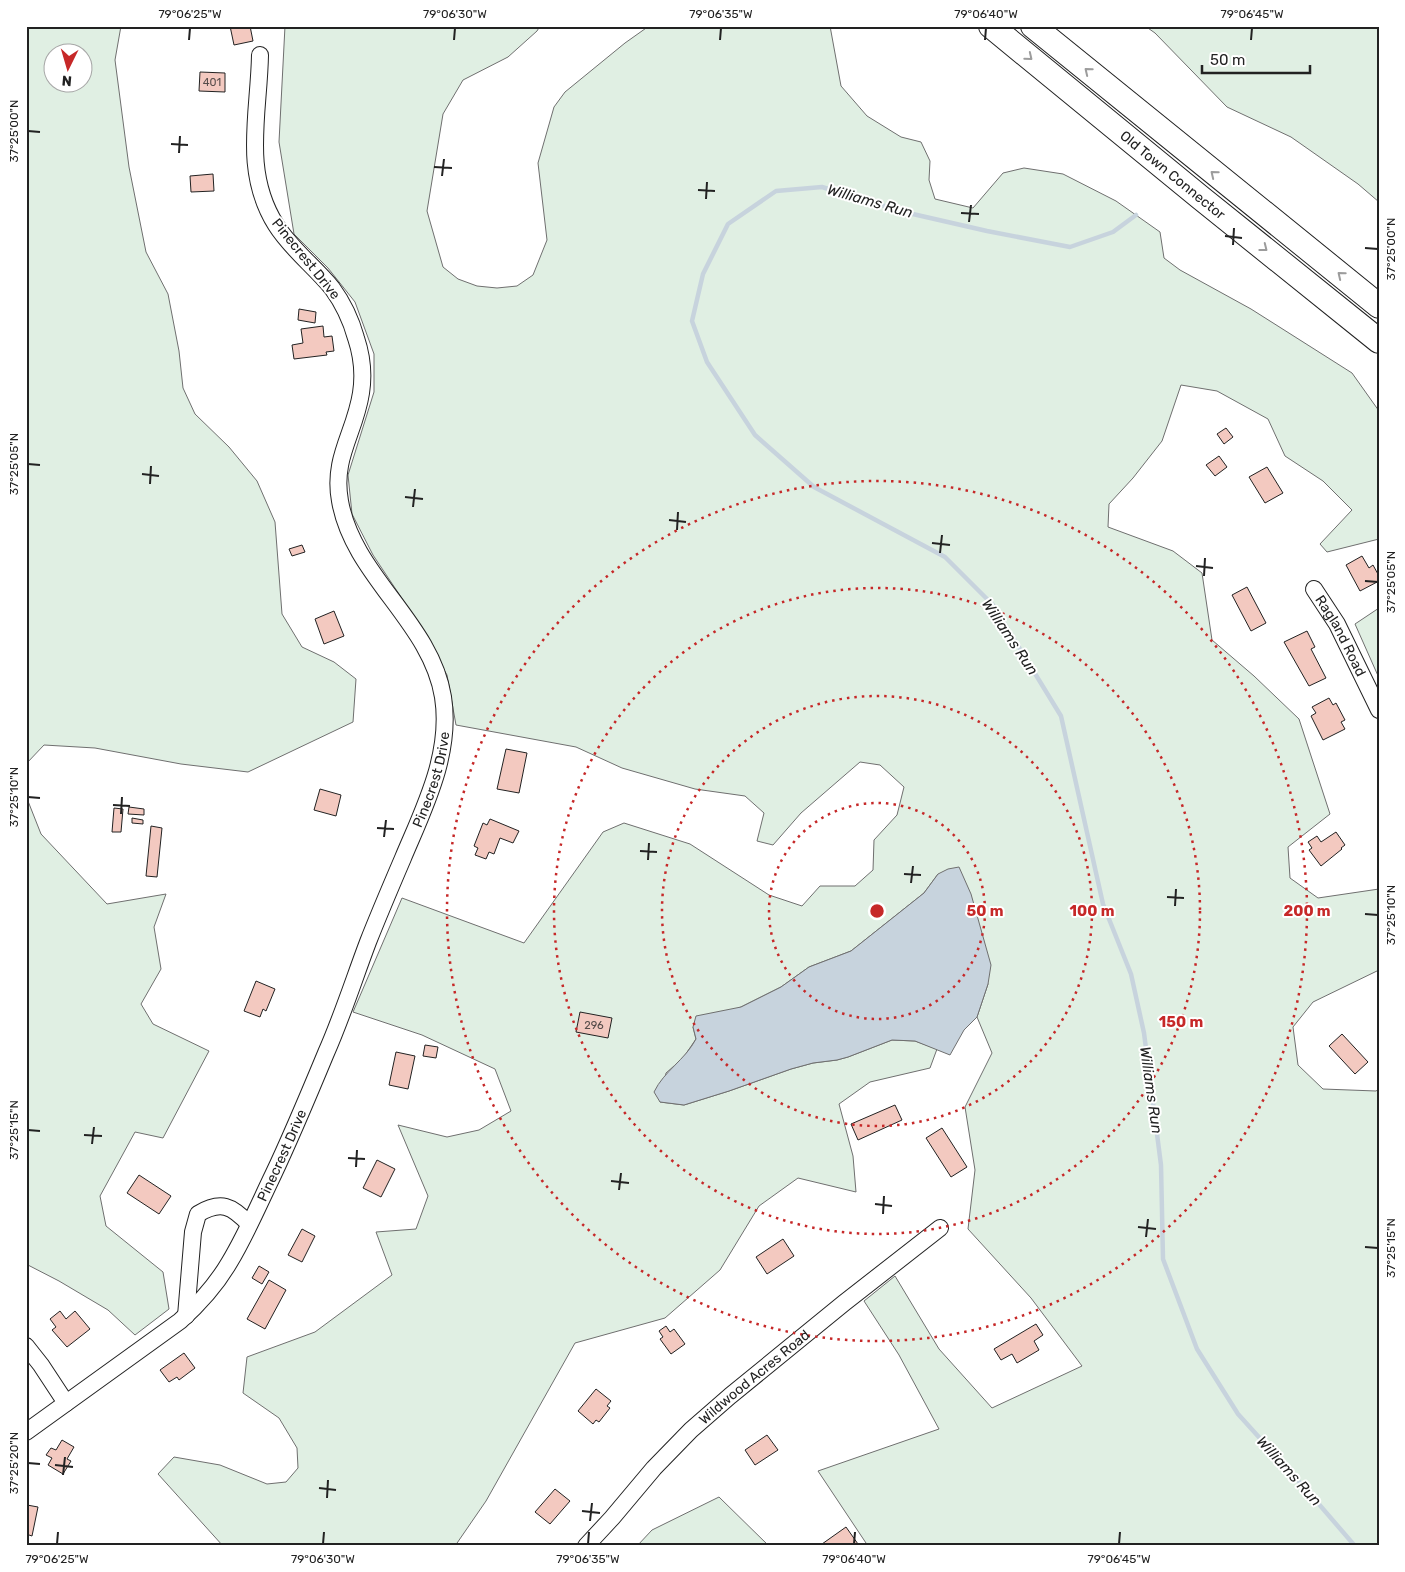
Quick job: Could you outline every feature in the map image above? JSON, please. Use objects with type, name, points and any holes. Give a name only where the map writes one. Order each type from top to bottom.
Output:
[{"type":"highway","name":"Old Town Connector","points":[[991,26],[1379,341]]},
{"type":"highway","name":"Old Town Connector","points":[[1034,26],[1379,306]]},
{"type":"street","name":"Pinecrest Drive","points":[[26,1432],[186,1316],[211,1289],[230,1261],[286,1147],[327,1052],[374,927],[429,798],[438,769],[443,740],[445,712],[441,689],[431,659],[400,609],[379,582],[361,554],[347,526],[340,504],[339,464],[362,392],[363,372],[361,356],[349,318],[340,300],[277,226],[266,206],[258,185],[254,142],[260,55]]},
{"type":"street","name":"Ragland Road","points":[[1314,589],[1340,631],[1379,710]]},
{"type":"street","points":[[186,1316],[193,1232],[198,1214],[208,1208],[220,1205],[239,1213],[249,1224]]},
{"type":"street","name":"Wildwood Acres Road","points":[[586,1546],[654,1468],[691,1430],[844,1303],[940,1228]]},
{"type":"street","points":[[26,1346],[42,1366],[66,1403]]},
{"type":"green space","points":[[26,26],[121,26],[115,60],[129,167],[146,252],[168,294],[179,351],[183,388],[195,414],[229,447],[257,481],[275,522],[282,614],[302,647],[334,662],[356,679],[353,722],[248,772],[181,764],[95,748],[44,745],[26,764]]},
{"type":"green space","points":[[285,26],[540,26],[537,31],[508,57],[463,80],[443,114],[427,211],[443,267],[458,279],[477,286],[497,288],[517,286],[533,275],[547,240],[538,163],[554,107],[565,92],[625,43],[649,26],[830,26],[841,86],[867,116],[901,137],[921,142],[930,161],[929,180],[935,199],[973,208],[1003,173],[1024,168],[1063,174],[1116,201],[1160,232],[1164,258],[1180,270],[1251,309],[1352,373],[1379,411],[1379,539],[1327,552],[1320,544],[1352,510],[1323,481],[1285,456],[1268,419],[1217,391],[1181,385],[1162,441],[1133,478],[1109,504],[1108,527],[1173,551],[1202,573],[1212,640],[1254,676],[1299,719],[1330,814],[1288,847],[1290,878],[1318,898],[1379,889],[1379,970],[1313,1002],[1293,1027],[1298,1065],[1323,1089],[1376,1091],[1379,1089],[1379,1546],[868,1546],[818,1471],[939,1429],[899,1355],[864,1301],[895,1276],[939,1349],[992,1408],[1082,1366],[1031,1298],[968,1229],[975,1170],[965,1107],[992,1053],[977,1017],[988,984],[938,874],[924,893],[851,951],[809,967],[781,987],[741,1007],[693,1027],[696,1039],[683,1058],[666,1073],[660,1102],[684,1105],[791,1069],[848,1057],[892,1040],[915,1041],[937,1049],[930,1068],[870,1082],[839,1104],[853,1156],[856,1192],[798,1178],[759,1206],[720,1270],[665,1318],[575,1343],[486,1501],[455,1546],[223,1546],[158,1474],[174,1457],[220,1465],[267,1484],[286,1482],[298,1468],[297,1448],[279,1418],[243,1393],[247,1357],[315,1332],[392,1275],[376,1232],[416,1229],[428,1196],[398,1125],[447,1137],[479,1130],[511,1111],[495,1069],[422,1035],[353,1012],[402,898],[524,943],[603,832],[624,823],[690,844],[769,895],[802,906],[820,886],[855,886],[873,870],[874,840],[897,815],[904,787],[880,765],[860,762],[801,813],[773,845],[757,841],[764,813],[745,796],[695,789],[622,768],[576,747],[456,725],[447,675],[417,621],[373,555],[352,514],[348,475],[374,392],[374,354],[355,302],[328,268],[294,234],[279,142]]},
{"type":"green space","points":[[1145,26],[1379,26],[1379,202],[1358,184],[1291,137],[1227,107],[1155,33]]},
{"type":"green space","points":[[1379,608],[1379,678],[1355,624]]},
{"type":"green space","points":[[26,796],[41,834],[107,904],[166,894],[154,927],[161,969],[141,1004],[153,1024],[209,1051],[163,1138],[135,1132],[100,1196],[106,1226],[163,1272],[169,1309],[135,1335],[108,1310],[26,1264]]},
{"type":"green space","points":[[719,1497],[769,1546],[637,1546],[652,1530]]},
{"type":"shaded area","points":[[959,867],[971,894],[991,965],[988,984],[977,1017],[964,1030],[950,1055],[915,1041],[892,1040],[848,1057],[791,1069],[684,1105],[660,1102],[654,1092],[663,1078],[696,1039],[693,1027],[696,1016],[741,1007],[781,987],[809,967],[851,951],[924,893],[938,874],[948,869]]},
{"type":"building","points":[[230,26],[250,26],[253,41],[234,45]]},
{"type":"building","points":[[200,72],[225,73],[225,92],[199,91]]},
{"type":"building","points":[[213,174],[214,191],[191,192],[190,176]]},
{"type":"building","points":[[299,309],[316,312],[315,323],[298,320]]},
{"type":"building","points":[[323,326],[324,337],[332,336],[334,351],[326,352],[327,355],[294,359],[292,345],[303,343],[301,329]]},
{"type":"building","points":[[1226,428],[1233,437],[1224,444],[1217,434]]},
{"type":"building","points":[[1219,456],[1227,467],[1215,476],[1206,465]]},
{"type":"building","points":[[1267,467],[1283,493],[1265,503],[1249,477]]},
{"type":"building","points":[[302,545],[305,552],[292,556],[289,549]]},
{"type":"building","points":[[1362,556],[1369,568],[1373,565],[1379,576],[1379,581],[1360,591],[1346,565]]},
{"type":"building","points":[[1247,587],[1266,623],[1251,631],[1232,595]]},
{"type":"building","points":[[334,611],[344,636],[324,644],[315,619]]},
{"type":"building","points":[[1307,631],[1315,647],[1311,649],[1326,678],[1309,686],[1284,642]]},
{"type":"building","points":[[1329,698],[1333,705],[1336,703],[1345,720],[1341,722],[1345,729],[1323,740],[1311,716],[1316,713],[1312,707]]},
{"type":"building","points":[[506,749],[527,753],[519,793],[497,789]]},
{"type":"building","points":[[320,789],[341,795],[336,816],[314,810]]},
{"type":"building","points":[[129,807],[144,809],[144,815],[128,814]]},
{"type":"building","points":[[114,808],[123,809],[121,832],[112,832]]},
{"type":"building","points":[[132,818],[143,820],[143,824],[132,823]]},
{"type":"building","points":[[490,819],[519,831],[513,843],[500,838],[494,854],[489,852],[486,859],[475,855],[478,848],[474,846],[483,823],[487,825]]},
{"type":"building","points":[[151,826],[162,828],[157,877],[146,876]]},
{"type":"building","points":[[1336,832],[1345,845],[1321,866],[1309,850],[1312,848],[1308,842],[1317,836],[1321,842]]},
{"type":"building","points":[[256,981],[275,989],[266,1011],[263,1009],[260,1017],[244,1011]]},
{"type":"building","points":[[580,1012],[612,1018],[608,1038],[576,1032]]},
{"type":"building","points":[[1342,1034],[1368,1062],[1355,1074],[1329,1046]]},
{"type":"building","points":[[425,1045],[438,1047],[436,1058],[423,1056]]},
{"type":"building","points":[[396,1052],[415,1056],[408,1089],[389,1085]]},
{"type":"building","points":[[895,1105],[902,1120],[858,1140],[851,1124]]},
{"type":"building","points":[[942,1128],[967,1167],[951,1177],[926,1138]]},
{"type":"building","points":[[377,1160],[395,1169],[381,1197],[363,1188]]},
{"type":"building","points":[[139,1175],[171,1196],[159,1214],[127,1193]]},
{"type":"building","points":[[302,1229],[315,1236],[302,1262],[288,1255]]},
{"type":"building","points":[[783,1239],[794,1256],[767,1274],[756,1257]]},
{"type":"building","points":[[259,1266],[269,1272],[262,1284],[252,1278]]},
{"type":"building","points":[[269,1280],[286,1290],[265,1329],[247,1319]]},
{"type":"building","points":[[60,1311],[66,1319],[75,1311],[90,1329],[67,1347],[52,1330],[56,1327],[50,1319]]},
{"type":"building","points":[[1036,1324],[1043,1335],[1034,1341],[1039,1350],[1017,1363],[1012,1354],[1001,1360],[994,1349]]},
{"type":"building","points":[[666,1326],[670,1332],[674,1329],[685,1344],[671,1354],[660,1339],[663,1337],[659,1331]]},
{"type":"building","points":[[184,1353],[195,1368],[179,1380],[177,1377],[169,1382],[160,1370]]},
{"type":"building","points":[[596,1389],[611,1401],[607,1406],[610,1408],[599,1422],[596,1420],[593,1424],[578,1411]]},
{"type":"building","points":[[767,1435],[778,1450],[755,1465],[745,1450]]},
{"type":"building","points":[[62,1440],[74,1447],[67,1459],[71,1461],[63,1474],[48,1465],[52,1458],[46,1455],[51,1448],[56,1450]]},
{"type":"building","points":[[555,1489],[570,1501],[550,1524],[535,1512]]},
{"type":"building","points":[[27,1505],[38,1507],[32,1536],[26,1534]]},
{"type":"building","points":[[846,1527],[858,1544],[856,1546],[824,1546],[822,1544]]},
{"type":"waterway","name":"Williams Run","points":[[1136,215],[1113,232],[1070,247],[904,212],[822,187],[776,191],[728,224],[703,274],[692,321],[707,362],[755,435],[814,487],[945,557],[993,605],[1061,716],[1103,904],[1131,974],[1144,1033],[1161,1165],[1163,1259],[1197,1349],[1238,1414],[1355,1546]]}]
